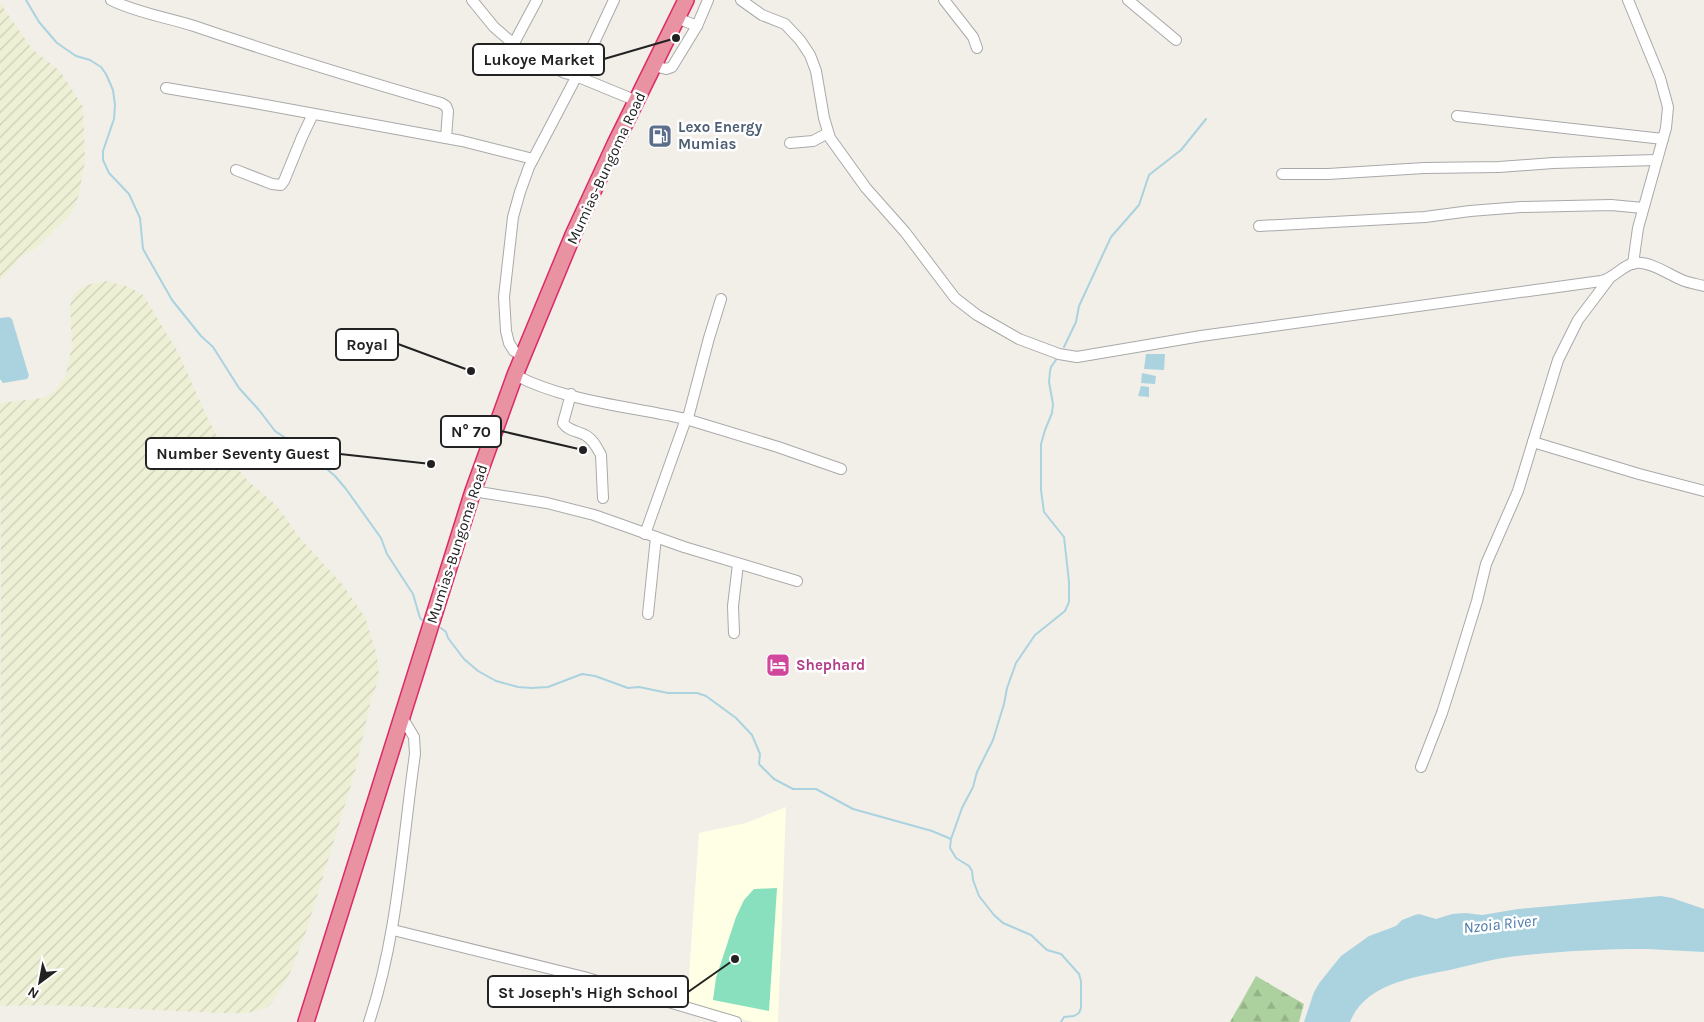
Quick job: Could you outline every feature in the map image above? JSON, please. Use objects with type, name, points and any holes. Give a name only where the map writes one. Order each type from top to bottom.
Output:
[{"type":"highway","name":"Mumias-Bungoma Road","points":[[306,1022],[473,491],[523,356],[573,235],[686,0]]},
{"type":"street","points":[[111,0],[140,12],[190,25],[441,103],[448,108],[446,138]]},
{"type":"street","points":[[472,0],[494,27],[524,53],[549,66],[637,101]]},
{"type":"street","points":[[513,45],[537,0]]},
{"type":"street","points":[[523,356],[514,351],[509,343],[506,331],[504,297],[513,217],[533,158],[592,47],[614,0]]},
{"type":"street","points":[[654,66],[666,69],[672,67],[696,26],[708,0]]},
{"type":"street","points":[[741,0],[762,14],[785,24],[800,40],[810,55],[816,71],[828,133],[866,188],[905,232],[955,298],[977,315],[1018,339],[1066,356],[1092,354],[1201,336],[1609,279]]},
{"type":"street","points":[[944,0],[973,37],[977,48]]},
{"type":"street","points":[[1128,0],[1176,40]]},
{"type":"street","points":[[1628,0],[1666,94],[1668,117],[1638,228],[1633,264]]},
{"type":"street","points":[[677,18],[696,26]]},
{"type":"street","points":[[166,88],[446,138],[533,158]]},
{"type":"street","points":[[236,170],[272,184],[281,185],[314,114]]},
{"type":"street","points":[[1457,116],[1663,139]]},
{"type":"street","points":[[790,143],[813,141],[828,133]]},
{"type":"street","points":[[1282,174],[1328,174],[1424,168],[1499,167],[1553,163],[1656,160]]},
{"type":"street","points":[[1259,226],[1425,217],[1530,206],[1611,205],[1643,208]]},
{"type":"street","points":[[1421,767],[1442,713],[1460,658],[1486,564],[1518,491],[1558,360],[1578,320],[1609,279],[1633,264],[1644,263],[1682,280],[1704,286]]},
{"type":"street","points":[[645,534],[689,414],[721,299]]},
{"type":"street","points":[[516,375],[542,387],[597,401],[686,419],[778,447],[841,469]]},
{"type":"street","points":[[571,394],[564,425],[584,435],[601,455],[603,498]]},
{"type":"street","points":[[1533,442],[1631,472],[1704,491]]},
{"type":"street","points":[[473,491],[556,505],[594,515],[645,534],[797,581]]},
{"type":"street","points":[[648,614],[656,537]]},
{"type":"street","points":[[734,634],[734,606],[738,564]]},
{"type":"street","points":[[369,1022],[384,973],[393,930],[416,747],[414,737],[402,717]]},
{"type":"street","points":[[393,930],[584,977],[736,1022]]},
{"type":"shaded area","points":[[0,3],[32,49],[60,71],[83,107],[85,161],[79,194],[72,213],[35,249],[19,258],[0,281]]},
{"type":"shaded area","points":[[107,281],[129,287],[143,295],[178,352],[225,452],[247,480],[276,505],[300,538],[342,584],[365,617],[377,655],[379,677],[370,704],[355,772],[307,929],[290,973],[273,1001],[267,1007],[258,1011],[220,1013],[51,1005],[0,1006],[0,403],[43,398],[54,391],[65,378],[72,346],[70,306],[73,295],[86,285]]},
{"type":"shaded area","points":[[786,807],[778,1022],[753,1022],[687,1004],[699,833],[746,823]]},
{"type":"green space","points":[[777,888],[769,1011],[713,1000],[716,978],[736,917],[744,900],[754,889]]},
{"type":"green space","points":[[1256,976],[1304,1004],[1299,1022],[1230,1022]]},
{"type":"water","points":[[9,317],[12,319],[29,376],[27,379],[3,383],[0,379],[0,318]]},
{"type":"water","points":[[1146,354],[1165,354],[1164,370],[1144,369]]},
{"type":"water","points":[[1142,373],[1156,376],[1155,384],[1141,383]]},
{"type":"water","points":[[1141,386],[1149,387],[1149,397],[1138,396]]},
{"type":"water","name":"Nzoia River","points":[[1661,896],[1704,909],[1704,952],[1615,949],[1501,958],[1424,975],[1394,984],[1368,998],[1350,1022],[1304,1022],[1314,992],[1341,956],[1369,936],[1396,926],[1402,920],[1415,915],[1419,914],[1436,919],[1452,914],[1482,915],[1518,909]]},
{"type":"waterway","points":[[26,0],[39,22],[57,43],[76,56],[90,60],[101,67],[106,74],[113,90],[115,105],[114,119],[103,151],[103,160],[109,173],[129,194],[140,218],[143,249],[172,300],[201,336],[213,347],[239,388],[275,431],[321,464],[346,489],[381,538],[387,554],[413,594],[422,620]]},
{"type":"waterway","points":[[1064,347],[1076,322],[1079,306],[1111,237],[1139,205],[1149,175],[1181,150],[1206,119]]},
{"type":"waterway","points":[[1058,357],[1050,371],[1049,382],[1053,404],[1052,413],[1041,444],[1041,490],[1044,512],[1064,537],[1069,582],[1069,602],[1065,611],[1035,635],[1016,663],[993,740],[962,808],[951,839],[950,848],[956,858],[969,866],[979,896],[994,915],[1003,923],[1031,935],[1047,950],[1061,954],[1079,974],[1081,981],[1081,1008],[1079,1013],[1074,1016],[1064,1017],[1061,1022]]},
{"type":"waterway","points":[[441,628],[446,632],[448,638],[464,659],[478,671],[496,681],[518,687],[548,687],[582,674],[595,676],[628,688],[639,687],[668,693],[697,693],[706,696],[736,718],[752,735],[760,754],[759,764],[774,779],[793,789],[816,789],[853,809],[932,831],[951,839]]},
{"type":"place","name":"Lukoye Market","points":[[676,38]]},
{"type":"place","name":"Lexo Energy Mumias","points":[[660,136]]},
{"type":"place","name":"Royal","points":[[471,371]]},
{"type":"place","name":"N° 70","points":[[583,450]]},
{"type":"place","name":"Number Seventy Guest","points":[[431,464]]},
{"type":"place","name":"Shephard","points":[[778,665]]},
{"type":"place","name":"St Joseph's High School","points":[[735,959]]}]
